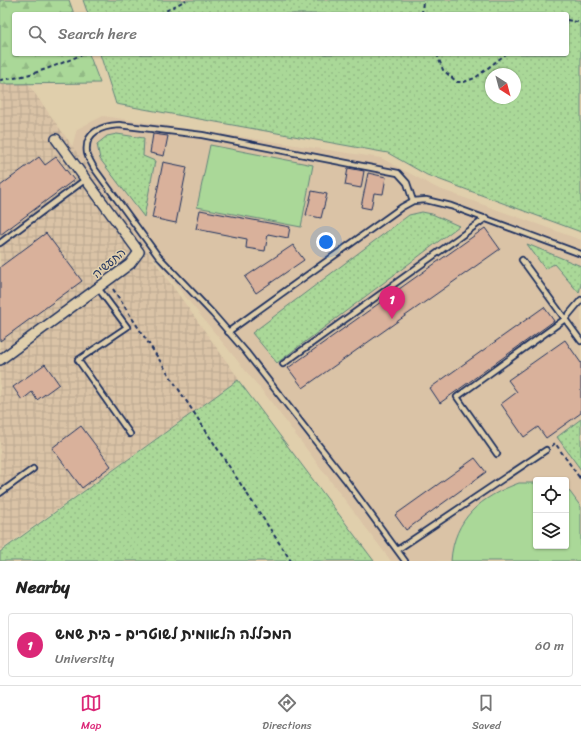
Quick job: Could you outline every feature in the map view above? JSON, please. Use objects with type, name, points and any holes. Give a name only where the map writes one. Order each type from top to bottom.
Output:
[{"type":"street","name":"התעשיה","points":[[0,360],[130,264],[139,252],[56,139]]},
{"type":"lane","points":[[405,561],[345,479],[246,352],[158,256],[94,168],[88,154],[88,140],[94,132],[106,126],[119,125],[202,135],[398,173],[407,183],[413,201]]},
{"type":"lane","points":[[0,243],[86,179]]},
{"type":"lane","points":[[228,332],[402,206],[413,201],[426,200],[445,204],[581,254]]},
{"type":"lane","points":[[283,364],[486,218]]},
{"type":"lane","points":[[522,260],[581,341]]},
{"type":"lane","points":[[98,288],[127,327],[78,360],[130,434]]},
{"type":"lane","points":[[497,454],[457,397],[565,319],[581,300]]},
{"type":"lane","points":[[397,550],[546,450]]},
{"type":"lane","points":[[0,493],[33,470]]},
{"type":"path","points":[[164,12],[186,0]]},
{"type":"path","points":[[422,12],[423,0]]},
{"type":"path","points":[[569,20],[578,22],[581,25]]},
{"type":"path","points":[[0,80],[10,79],[50,68],[78,56]]},
{"type":"path","points":[[438,56],[443,70],[457,82],[464,82],[475,78],[503,56]]},
{"type":"path","points":[[107,281],[291,561]]},
{"type":"path","points":[[546,450],[555,443],[580,478]]},
{"type":"shaded area","points":[[0,84],[28,84],[239,379],[0,550]]},
{"type":"shaded area","points":[[103,116],[381,158],[437,188],[581,240],[581,561],[391,561],[268,398],[70,154],[77,129]]},
{"type":"green space","points":[[0,0],[69,0],[73,12],[12,12],[12,56],[90,56],[100,83],[0,84]]},
{"type":"green space","points":[[83,0],[581,0],[581,232],[427,175],[388,153],[116,104],[101,56],[569,56],[569,12],[87,12]]},
{"type":"green space","points":[[117,134],[144,138],[143,156],[155,161],[144,217],[100,159],[97,144],[107,136]]},
{"type":"green space","points":[[210,145],[313,165],[301,227],[197,207]]},
{"type":"green space","points":[[422,212],[432,214],[459,226],[277,363],[252,333],[409,215]]},
{"type":"green space","points":[[527,244],[581,266],[581,284],[579,293],[554,264],[545,269]]},
{"type":"green space","points":[[238,380],[374,561],[0,561],[0,552]]},
{"type":"green space","points":[[581,419],[581,470],[557,437]]},
{"type":"green space","points":[[519,483],[533,483],[533,549],[569,549],[569,491],[570,492],[581,507],[581,561],[451,561],[453,546],[464,521],[482,502]]},
{"type":"building","points":[[153,134],[168,136],[164,156],[150,153]]},
{"type":"building","points":[[39,157],[45,165],[56,157],[74,180],[0,235],[0,186]]},
{"type":"building","points":[[163,162],[187,167],[176,223],[152,218]]},
{"type":"building","points":[[348,168],[364,171],[361,188],[345,185]]},
{"type":"building","points":[[368,173],[386,177],[383,194],[374,193],[371,209],[361,207]]},
{"type":"building","points":[[312,191],[327,194],[321,218],[306,215]]},
{"type":"building","points":[[200,210],[290,227],[288,238],[268,234],[265,251],[246,248],[247,239],[196,229]]},
{"type":"building","points":[[485,228],[500,249],[303,388],[288,368]]},
{"type":"building","points":[[46,233],[82,281],[0,341],[0,267]]},
{"type":"building","points":[[293,245],[304,260],[256,293],[245,277]]},
{"type":"building","points":[[544,307],[554,321],[440,403],[430,388]]},
{"type":"building","points":[[565,340],[581,363],[581,413],[546,438],[538,427],[524,437],[501,404],[517,392],[508,380]]},
{"type":"building","points":[[45,364],[59,384],[37,400],[32,392],[22,400],[13,387]]},
{"type":"building","points":[[81,426],[111,466],[82,488],[52,448]]},
{"type":"building","points":[[475,458],[486,472],[406,530],[395,515]]},
{"type":"place","name":"המכללה הלאומית לשוטרים - בית שמש","points":[[392,319]]}]
